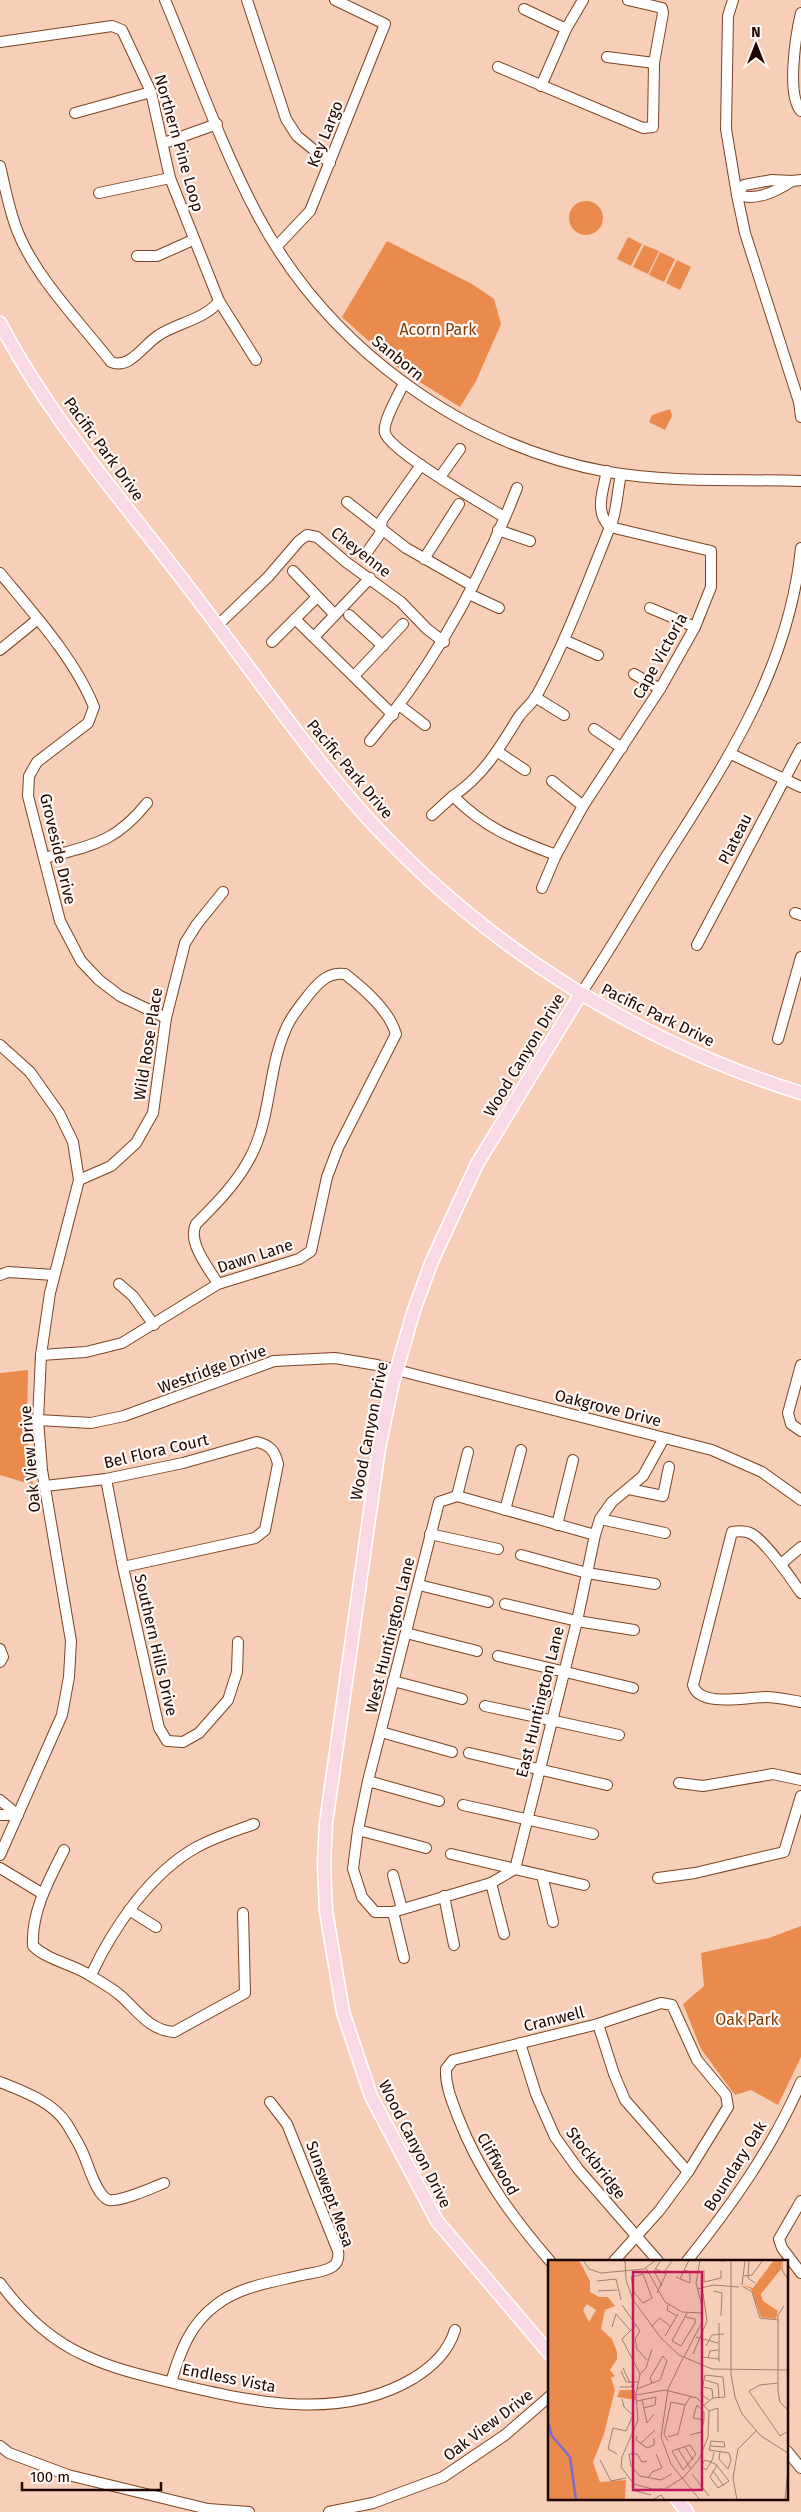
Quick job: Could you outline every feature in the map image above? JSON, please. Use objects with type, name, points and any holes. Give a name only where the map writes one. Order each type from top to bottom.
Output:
[{"type":"main road","name":"Pacific Park Drive","points":[[0,323],[35,382],[117,496],[218,625],[325,767],[391,843],[456,904],[507,945],[580,994],[687,1049],[730,1068],[801,1093]]},
{"type":"main road","name":"Wood Canyon Drive","points":[[548,2352],[437,2221],[371,2096],[343,2012],[326,1911],[324,1864],[326,1823],[379,1448],[397,1370],[432,1261],[476,1164],[580,994]]},
{"type":"main road","points":[[678,2500],[687,2512]]},
{"type":"street","name":"Sanborn","points":[[165,0],[216,124],[258,215],[277,246],[308,292],[366,353],[404,383],[453,416],[488,433],[540,454],[607,471],[689,480],[801,481]]},
{"type":"street","points":[[247,0],[286,119],[297,136],[330,163]]},
{"type":"street","points":[[335,0],[356,5]]},
{"type":"street","points":[[541,86],[566,29],[583,0]]},
{"type":"street","points":[[498,67],[643,128],[653,128],[654,63],[662,8],[628,0]]},
{"type":"street","points":[[733,0],[728,16],[726,129],[745,233],[800,402],[801,417]]},
{"type":"street","name":"Key Largo","points":[[277,246],[310,211],[385,24],[356,5]]},
{"type":"street","points":[[524,9],[566,29]]},
{"type":"street","points":[[800,111],[796,105],[794,94],[795,47],[801,13]]},
{"type":"street","name":"Northern Pine Loop","points":[[0,42],[112,26],[122,30],[151,92],[164,143],[170,178],[193,240],[218,301],[256,360]]},
{"type":"street","points":[[607,57],[654,63]]},
{"type":"street","points":[[75,113],[151,92]]},
{"type":"street","points":[[164,143],[216,124]]},
{"type":"street","points":[[0,166],[17,230],[30,256],[44,277],[112,362],[117,364],[129,361],[157,336],[175,325],[204,313],[218,301]]},
{"type":"street","points":[[99,193],[170,178]]},
{"type":"street","points":[[737,195],[744,185],[772,180],[797,180]]},
{"type":"street","points":[[137,256],[157,256],[193,240]]},
{"type":"street","points":[[404,383],[385,422],[384,431],[388,440],[440,477],[504,517]]},
{"type":"street","points":[[440,477],[460,449]]},
{"type":"street","points":[[366,555],[380,534],[382,520],[422,465]]},
{"type":"street","points":[[607,471],[600,505],[603,521],[610,527]]},
{"type":"street","points":[[432,815],[453,796],[471,784],[498,752],[519,716],[536,697],[564,640],[614,521],[614,506],[621,474]]},
{"type":"street","points":[[370,741],[393,715],[444,642],[472,590],[517,488]]},
{"type":"street","points":[[347,502],[424,559],[499,608]]},
{"type":"street","points":[[424,559],[459,504]]},
{"type":"street","name":"Cape Victoria","points":[[542,888],[556,855],[583,806],[660,689],[695,627],[711,587],[711,551],[610,527]]},
{"type":"street","points":[[498,530],[530,541]]},
{"type":"street","name":"Cheyenne","points":[[218,625],[268,577],[298,541],[307,535],[317,537],[346,562],[401,602],[427,629],[444,642]]},
{"type":"street","name":"Wood Canyon Drive","points":[[580,994],[616,940],[646,888],[732,754],[760,698],[775,661],[797,580],[801,548]]},
{"type":"street","points":[[293,571],[335,615]]},
{"type":"street","name":"Groveside Drive","points":[[0,573],[38,619],[86,688],[94,707],[88,723],[37,762],[29,776],[28,796],[45,858],[51,892],[60,921],[81,961],[99,980],[120,996],[166,1018]]},
{"type":"street","points":[[314,637],[370,578]]},
{"type":"street","points":[[272,642],[317,597]]},
{"type":"street","points":[[650,608],[695,627]]},
{"type":"street","points":[[349,615],[382,646]]},
{"type":"street","points":[[0,650],[38,619]]},
{"type":"street","points":[[295,619],[393,715]]},
{"type":"street","points":[[354,676],[404,624]]},
{"type":"street","points":[[564,640],[598,655]]},
{"type":"street","points":[[634,674],[660,689]]},
{"type":"street","points":[[536,697],[564,715]]},
{"type":"street","points":[[399,705],[425,725]]},
{"type":"street","points":[[594,729],[622,748]]},
{"type":"street","name":"Plateau","points":[[697,945],[782,780],[801,748]]},
{"type":"street","points":[[498,752],[525,770]]},
{"type":"street","points":[[732,754],[801,788]]},
{"type":"street","points":[[552,781],[583,806]]},
{"type":"street","points":[[453,796],[473,816],[505,835],[556,855]]},
{"type":"street","points":[[45,858],[103,841],[132,821],[147,803]]},
{"type":"street","name":"Wild Rose Place","points":[[79,1180],[111,1166],[136,1144],[152,1113],[166,1018],[184,943],[223,892]]},
{"type":"street","points":[[778,1039],[797,988],[801,957]]},
{"type":"street","name":"Dawn Lane","points":[[41,1355],[105,1349],[122,1343],[218,1284],[299,1259],[311,1252],[328,1177],[338,1148],[396,1034],[394,1025],[355,982],[345,974],[338,973],[327,976],[317,984],[284,1031],[263,1123],[252,1155],[234,1185],[196,1224],[192,1231],[193,1240],[218,1284]]},
{"type":"street","name":"Oak View Drive","points":[[0,1045],[30,1072],[59,1113],[73,1142],[79,1180],[54,1275],[41,1355],[38,1420],[45,1486],[71,1641],[69,1677],[62,1715],[0,1855]]},
{"type":"street","points":[[0,1275],[8,1272],[54,1275]]},
{"type":"street","points":[[119,1284],[133,1296],[154,1325]]},
{"type":"street","name":"Westridge Drive","points":[[38,1420],[91,1423],[124,1416],[274,1362],[335,1358],[397,1370]]},
{"type":"street","points":[[801,1365],[788,1413],[790,1424],[801,1431]]},
{"type":"street","name":"Oakgrove Drive","points":[[397,1370],[712,1450],[762,1472],[801,1500]]},
{"type":"street","name":"East Huntington Lane","points":[[514,1869],[577,1621],[595,1535],[600,1520],[612,1502],[643,1476],[664,1438]]},
{"type":"street","name":"Bel Flora Court","points":[[45,1486],[106,1479],[183,1462],[257,1442],[267,1444],[276,1455],[276,1472],[265,1530],[255,1538],[123,1568]]},
{"type":"street","points":[[505,1510],[522,1450]]},
{"type":"street","points":[[468,1452],[457,1496],[595,1535]]},
{"type":"street","points":[[557,1524],[573,1460]]},
{"type":"street","points":[[629,1489],[663,1496],[669,1468]]},
{"type":"street","name":"Southern Hills Drive","points":[[106,1479],[123,1568],[160,1728],[167,1741],[183,1742],[199,1734],[228,1700],[237,1672],[238,1642]]},
{"type":"street","name":"West Huntington Lane","points":[[398,1910],[375,1912],[362,1897],[353,1869],[358,1830],[368,1781],[439,1502],[457,1496]]},
{"type":"street","points":[[600,1520],[665,1533]]},
{"type":"street","points":[[801,1592],[781,1564],[752,1533],[732,1532],[693,1685],[695,1692],[699,1696],[734,1700],[767,1697],[801,1702]]},
{"type":"street","points":[[430,1534],[498,1549]]},
{"type":"street","points":[[781,1564],[801,1547]]},
{"type":"street","points":[[521,1555],[587,1573],[655,1584]]},
{"type":"street","points":[[419,1585],[488,1602]]},
{"type":"street","points":[[505,1604],[577,1621],[634,1630]]},
{"type":"street","points":[[406,1633],[477,1651]]},
{"type":"street","points":[[0,1649],[3,1657],[0,1662]]},
{"type":"street","points":[[498,1656],[633,1688]]},
{"type":"street","points":[[394,1681],[462,1699]]},
{"type":"street","points":[[484,1706],[619,1735]]},
{"type":"street","points":[[381,1732],[452,1752]]},
{"type":"street","points":[[469,1753],[607,1784]]},
{"type":"street","points":[[678,1783],[703,1786],[773,1774],[801,1780]]},
{"type":"street","points":[[368,1781],[439,1801]]},
{"type":"street","points":[[658,1878],[695,1873],[784,1852],[801,1796]]},
{"type":"street","points":[[0,1800],[18,1815]]},
{"type":"street","points":[[462,1805],[593,1834]]},
{"type":"street","points":[[0,1815],[18,1815]]},
{"type":"street","points":[[91,1975],[107,1944],[150,1885],[196,1848],[254,1824]]},
{"type":"street","points":[[358,1830],[426,1848]]},
{"type":"street","points":[[64,1850],[42,1894],[32,1936],[33,1946],[42,1955],[64,1962],[91,1975],[120,1995],[145,2020],[161,2031],[174,2032],[245,1993],[243,1913]]},
{"type":"street","points":[[451,1854],[584,1886]]},
{"type":"street","points":[[0,1868],[42,1894]]},
{"type":"street","points":[[398,1910],[491,1883],[514,1869]]},
{"type":"street","points":[[393,1875],[404,1958]]},
{"type":"street","points":[[542,1875],[552,1922]]},
{"type":"street","points":[[491,1883],[504,1934]]},
{"type":"street","points":[[444,1896],[454,1945]]},
{"type":"street","points":[[130,1910],[156,1927]]},
{"type":"street","name":"Cranwell","points":[[446,2069],[453,2060],[598,2024],[662,2003],[672,2005],[697,2060],[726,2095],[728,2106],[688,2172]]},
{"type":"street","points":[[598,2024],[614,2074],[625,2100],[688,2172],[615,2260]]},
{"type":"street","name":"Stockbridge","points":[[520,2043],[536,2094],[555,2137],[578,2169],[657,2260]]},
{"type":"street","name":"Cliffwood","points":[[446,2069],[446,2078],[456,2111],[484,2174],[509,2213],[549,2260]]},
{"type":"street","points":[[0,2082],[46,2104],[66,2122],[82,2150],[99,2191],[105,2198],[117,2200],[164,2183]]},
{"type":"street","name":"Boundary Oak","points":[[688,2260],[725,2214],[760,2161],[798,2096],[801,2082]]},
{"type":"street","name":"Sunswept Mesa","points":[[171,2382],[183,2345],[191,2330],[216,2305],[234,2293],[332,2268],[337,2262],[338,2251],[287,2124],[270,2102]]},
{"type":"street","points":[[801,2201],[779,2239],[782,2248],[801,2273]]},
{"type":"street","name":"Endless Vista","points":[[0,2283],[10,2297],[38,2324],[71,2348],[106,2364],[171,2382],[254,2401],[284,2404],[328,2404],[367,2398],[398,2387],[439,2360],[451,2344],[455,2330]]},
{"type":"street","name":"Oak View Drive","points":[[329,2512],[373,2503],[443,2477],[505,2435],[548,2398]]},
{"type":"street","points":[[0,2446],[9,2453],[68,2475],[212,2511],[249,2512]]},
{"type":"street","points":[[788,2452],[801,2468]]},
{"type":"green space","points":[[586,201],[598,206],[603,218],[598,230],[586,235],[574,230],[569,218],[574,206]]},
{"type":"green space","points":[[628,237],[642,244],[631,266],[617,259]]},
{"type":"green space","name":"Acorn Park","points":[[387,241],[472,284],[494,299],[501,324],[476,381],[460,407],[402,371],[342,317]]},
{"type":"green space","points":[[644,245],[659,251],[648,274],[633,267]]},
{"type":"green space","points":[[660,252],[675,259],[664,282],[649,275]]},
{"type":"green space","points":[[677,260],[691,267],[680,290],[666,283]]},
{"type":"green space","points":[[670,409],[672,416],[665,430],[649,422],[652,415]]},
{"type":"green space","points":[[28,1370],[27,1431],[33,1485],[0,1475],[0,1373]]},
{"type":"green space","name":"Oak Park","points":[[801,1926],[801,2057],[778,2105],[751,2090],[735,2095],[701,2049],[683,2004],[704,1986],[701,1953],[769,1938]]}]
